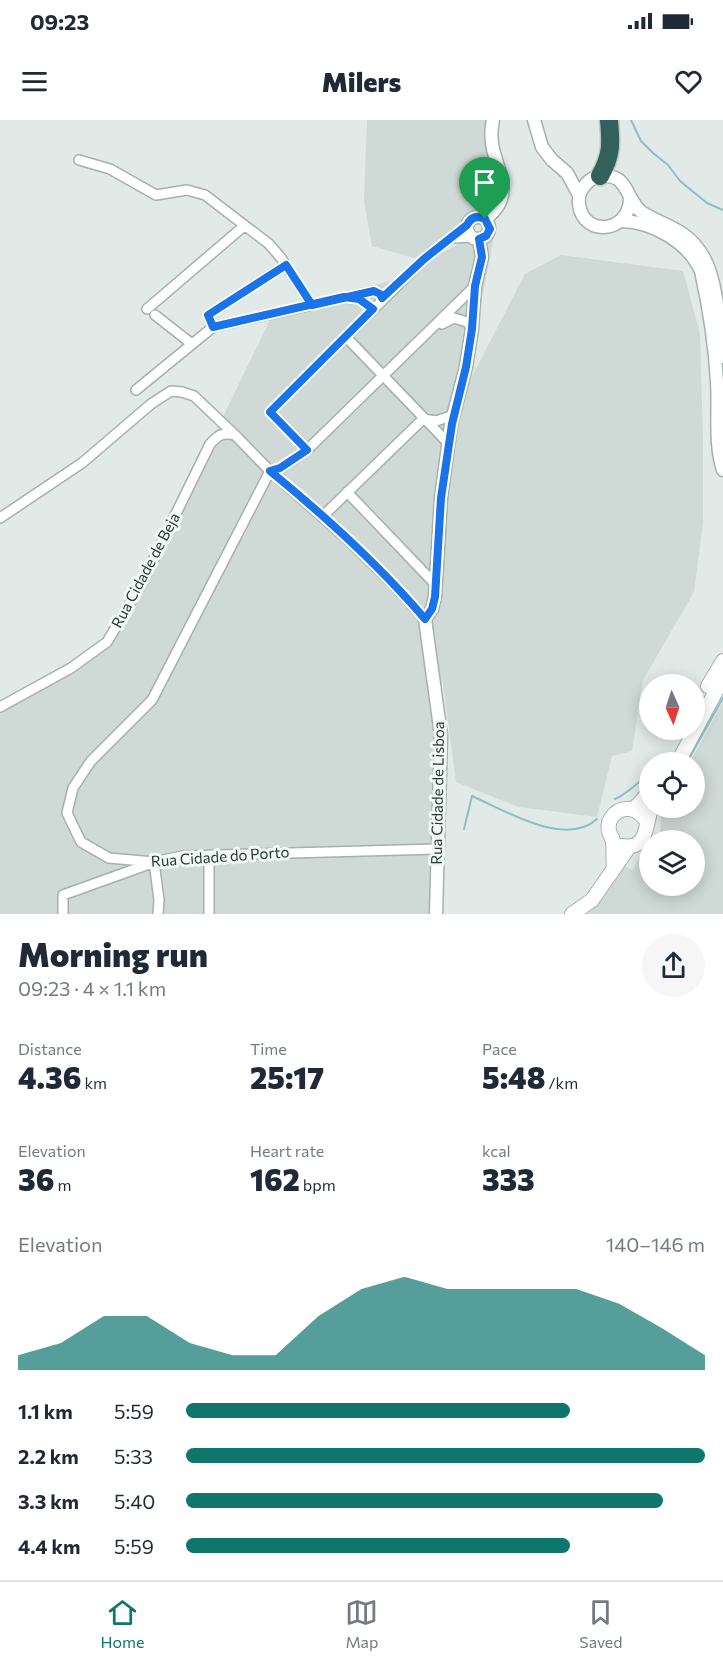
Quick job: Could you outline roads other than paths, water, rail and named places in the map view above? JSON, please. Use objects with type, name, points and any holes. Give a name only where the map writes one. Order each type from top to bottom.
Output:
[{"type":"highway","points":[[595,178],[609,161],[611,145],[609,120]]},
{"type":"main road","points":[[705,693],[723,661]]},
{"type":"main road","points":[[683,752],[723,678]]},
{"type":"main road","points":[[632,809],[639,804]]},
{"type":"main road","points":[[614,868],[613,840],[608,827],[610,819],[622,809],[639,812]]},
{"type":"main road","points":[[613,840],[629,847],[636,845],[646,833],[648,818]]},
{"type":"main road","points":[[572,914],[592,900],[629,847]]},
{"type":"street","points":[[485,219],[501,204],[503,188],[501,171],[493,149],[493,120]]},
{"type":"street","points":[[536,124],[542,147],[567,174],[579,195],[580,211],[589,222],[605,227],[622,221],[640,223],[678,242],[696,261],[701,271],[713,345],[717,380],[719,449],[723,470]]},
{"type":"street","points":[[79,160],[110,169],[156,195],[187,190],[196,192],[222,207],[269,244],[312,305]]},
{"type":"street","points":[[567,174],[595,178],[611,176],[620,180],[641,212],[675,227],[689,238],[705,259],[712,283],[723,357]]},
{"type":"street","points":[[579,195],[583,187],[595,178]]},
{"type":"street","points":[[622,221],[627,214],[630,198]]},
{"type":"street","points":[[0,518],[82,463],[150,404],[171,391],[182,392],[194,396],[270,471],[323,516],[391,582],[425,619],[432,609],[436,585],[441,498],[448,443],[466,367],[475,286],[482,257],[473,234],[475,217],[485,219],[489,225],[489,233],[473,234],[453,238],[424,259],[382,298],[270,412],[307,450]]},
{"type":"street","points":[[192,344],[151,312],[244,226]]},
{"type":"street","points":[[213,327],[208,315],[286,265]]},
{"type":"street","points":[[270,471],[280,468],[307,450],[475,286]]},
{"type":"street","points":[[135,390],[213,327],[374,291],[382,298]]},
{"type":"street","points":[[344,297],[359,299],[373,309]]},
{"type":"street","points":[[432,330],[454,318],[467,322],[472,329]]},
{"type":"street","points":[[346,337],[448,443]]},
{"type":"street","points":[[423,419],[436,421],[454,415]]},
{"type":"street","points":[[323,516],[423,419]]},
{"type":"street","name":"Rua Cidade de Beja","points":[[0,707],[71,668],[106,642],[143,581],[210,444],[218,435],[227,433],[235,435]]},
{"type":"street","name":"Rua Cidade do Porto","points":[[270,471],[152,700],[92,761],[73,788],[67,813],[81,842],[109,858],[154,862],[182,856],[437,849]]},
{"type":"street","points":[[347,492],[436,585]]},
{"type":"street","name":"Rua Cidade de Lisboa","points":[[425,619],[441,735],[436,914]]},
{"type":"street","points":[[209,855],[209,914]]},
{"type":"street","points":[[63,914],[63,895],[154,862],[159,900],[158,914]]},
{"type":"waterway","points":[[631,120],[641,141],[668,165],[680,181],[707,203],[723,210]]},
{"type":"waterway","points":[[693,752],[723,698]]},
{"type":"waterway","points":[[615,799],[639,783]]},
{"type":"waterway","points":[[464,829],[472,796],[518,818],[552,828],[569,830],[584,827],[597,819]]}]
